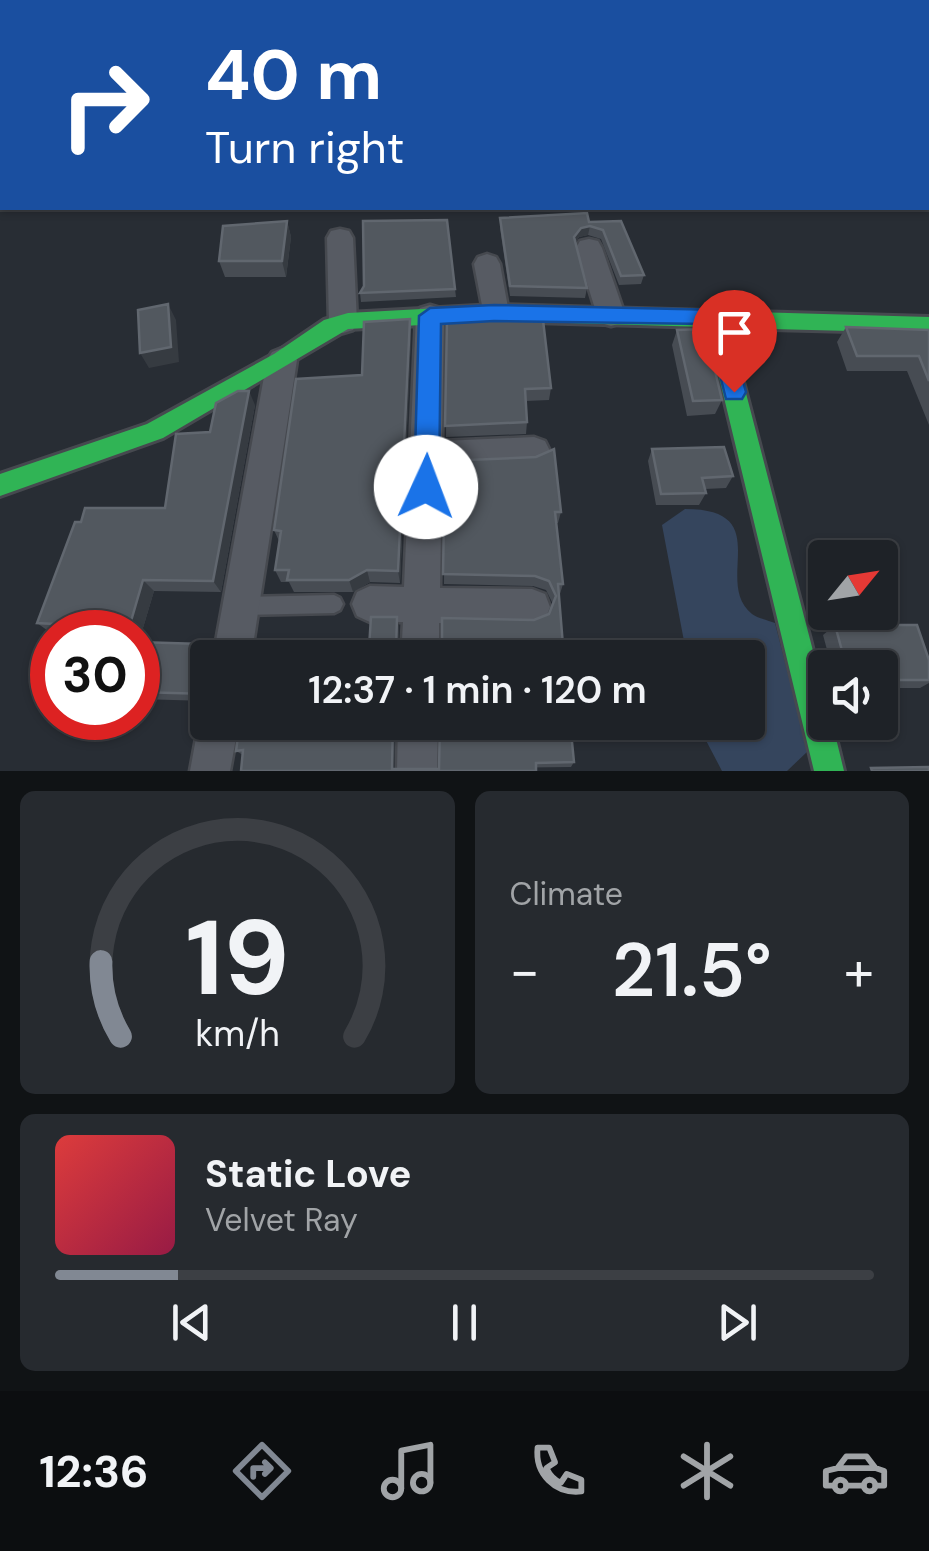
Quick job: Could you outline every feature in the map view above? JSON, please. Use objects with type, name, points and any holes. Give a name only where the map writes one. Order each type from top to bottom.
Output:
[{"type":"street","points":[[340,238],[343,322]]},
{"type":"street","points":[[589,248],[610,315]]},
{"type":"street","points":[[487,264],[494,313]]},
{"type":"street","points":[[0,485],[155,431],[343,322],[494,313],[716,316],[929,325]]},
{"type":"street","points":[[421,640],[430,316]]},
{"type":"street","points":[[716,316],[829,771]]},
{"type":"street","points":[[235,640],[282,360]]},
{"type":"street","points":[[428,456],[534,451]]},
{"type":"street","points":[[352,604],[532,607]]},
{"type":"street","points":[[210,771],[216,740]]},
{"type":"street","points":[[417,771],[418,740]]},
{"type":"lane","points":[[242,606],[352,604]]},
{"type":"water","points":[[685,509],[713,512],[729,521],[736,534],[741,600],[752,614],[775,623],[808,751],[787,771],[722,771],[706,740],[765,740],[765,640],[684,640],[662,525]]},
{"type":"building","points":[[587,213],[589,222],[621,221],[644,275],[621,276],[603,230],[590,226],[581,228],[574,237],[587,288],[510,286],[500,218]]},
{"type":"building","points":[[447,220],[455,289],[360,293],[364,286],[363,221]]},
{"type":"building","points":[[287,221],[282,261],[219,261],[223,226]]},
{"type":"building","points":[[168,304],[171,347],[140,353],[138,310]]},
{"type":"building","points":[[410,319],[398,571],[367,570],[349,580],[287,580],[289,570],[275,570],[281,531],[274,530],[296,379],[362,375],[364,322]]},
{"type":"building","points":[[543,320],[551,388],[525,389],[527,422],[445,426],[447,321]]},
{"type":"building","points":[[846,327],[929,330],[929,381],[919,356],[857,356]]},
{"type":"building","points":[[705,329],[722,400],[693,401],[677,330]]},
{"type":"building","points":[[238,391],[249,391],[213,581],[143,580],[134,610],[42,610],[75,522],[81,522],[85,508],[165,508],[176,434],[210,432],[216,403]]},
{"type":"building","points":[[724,447],[733,476],[702,478],[706,493],[661,494],[652,449]]},
{"type":"building","points":[[554,449],[561,512],[555,512],[563,584],[558,584],[563,640],[442,640],[442,618],[534,620],[549,614],[556,596],[549,581],[535,576],[443,574],[445,461],[536,457]]},
{"type":"building","points":[[371,617],[397,617],[396,640],[370,640]]},
{"type":"building","points":[[898,625],[917,625],[929,660],[929,680],[898,680],[898,650],[842,650],[836,630],[898,630]]},
{"type":"building","points":[[160,643],[190,644],[190,693],[160,693]]},
{"type":"building","points":[[238,740],[393,740],[392,769],[439,769],[440,740],[572,740],[574,762],[536,763],[536,771],[241,771],[243,750],[236,751]]},
{"type":"building","points":[[929,767],[929,771],[871,768]]},
{"type":"traffic: fast","points":[[0,485],[155,431],[282,360],[332,326],[348,321],[495,313],[929,325]]},
{"type":"traffic: fast","points":[[715,316],[829,771]]},
{"type":"route","points":[[426,487],[430,316],[716,316],[734,392]]}]
